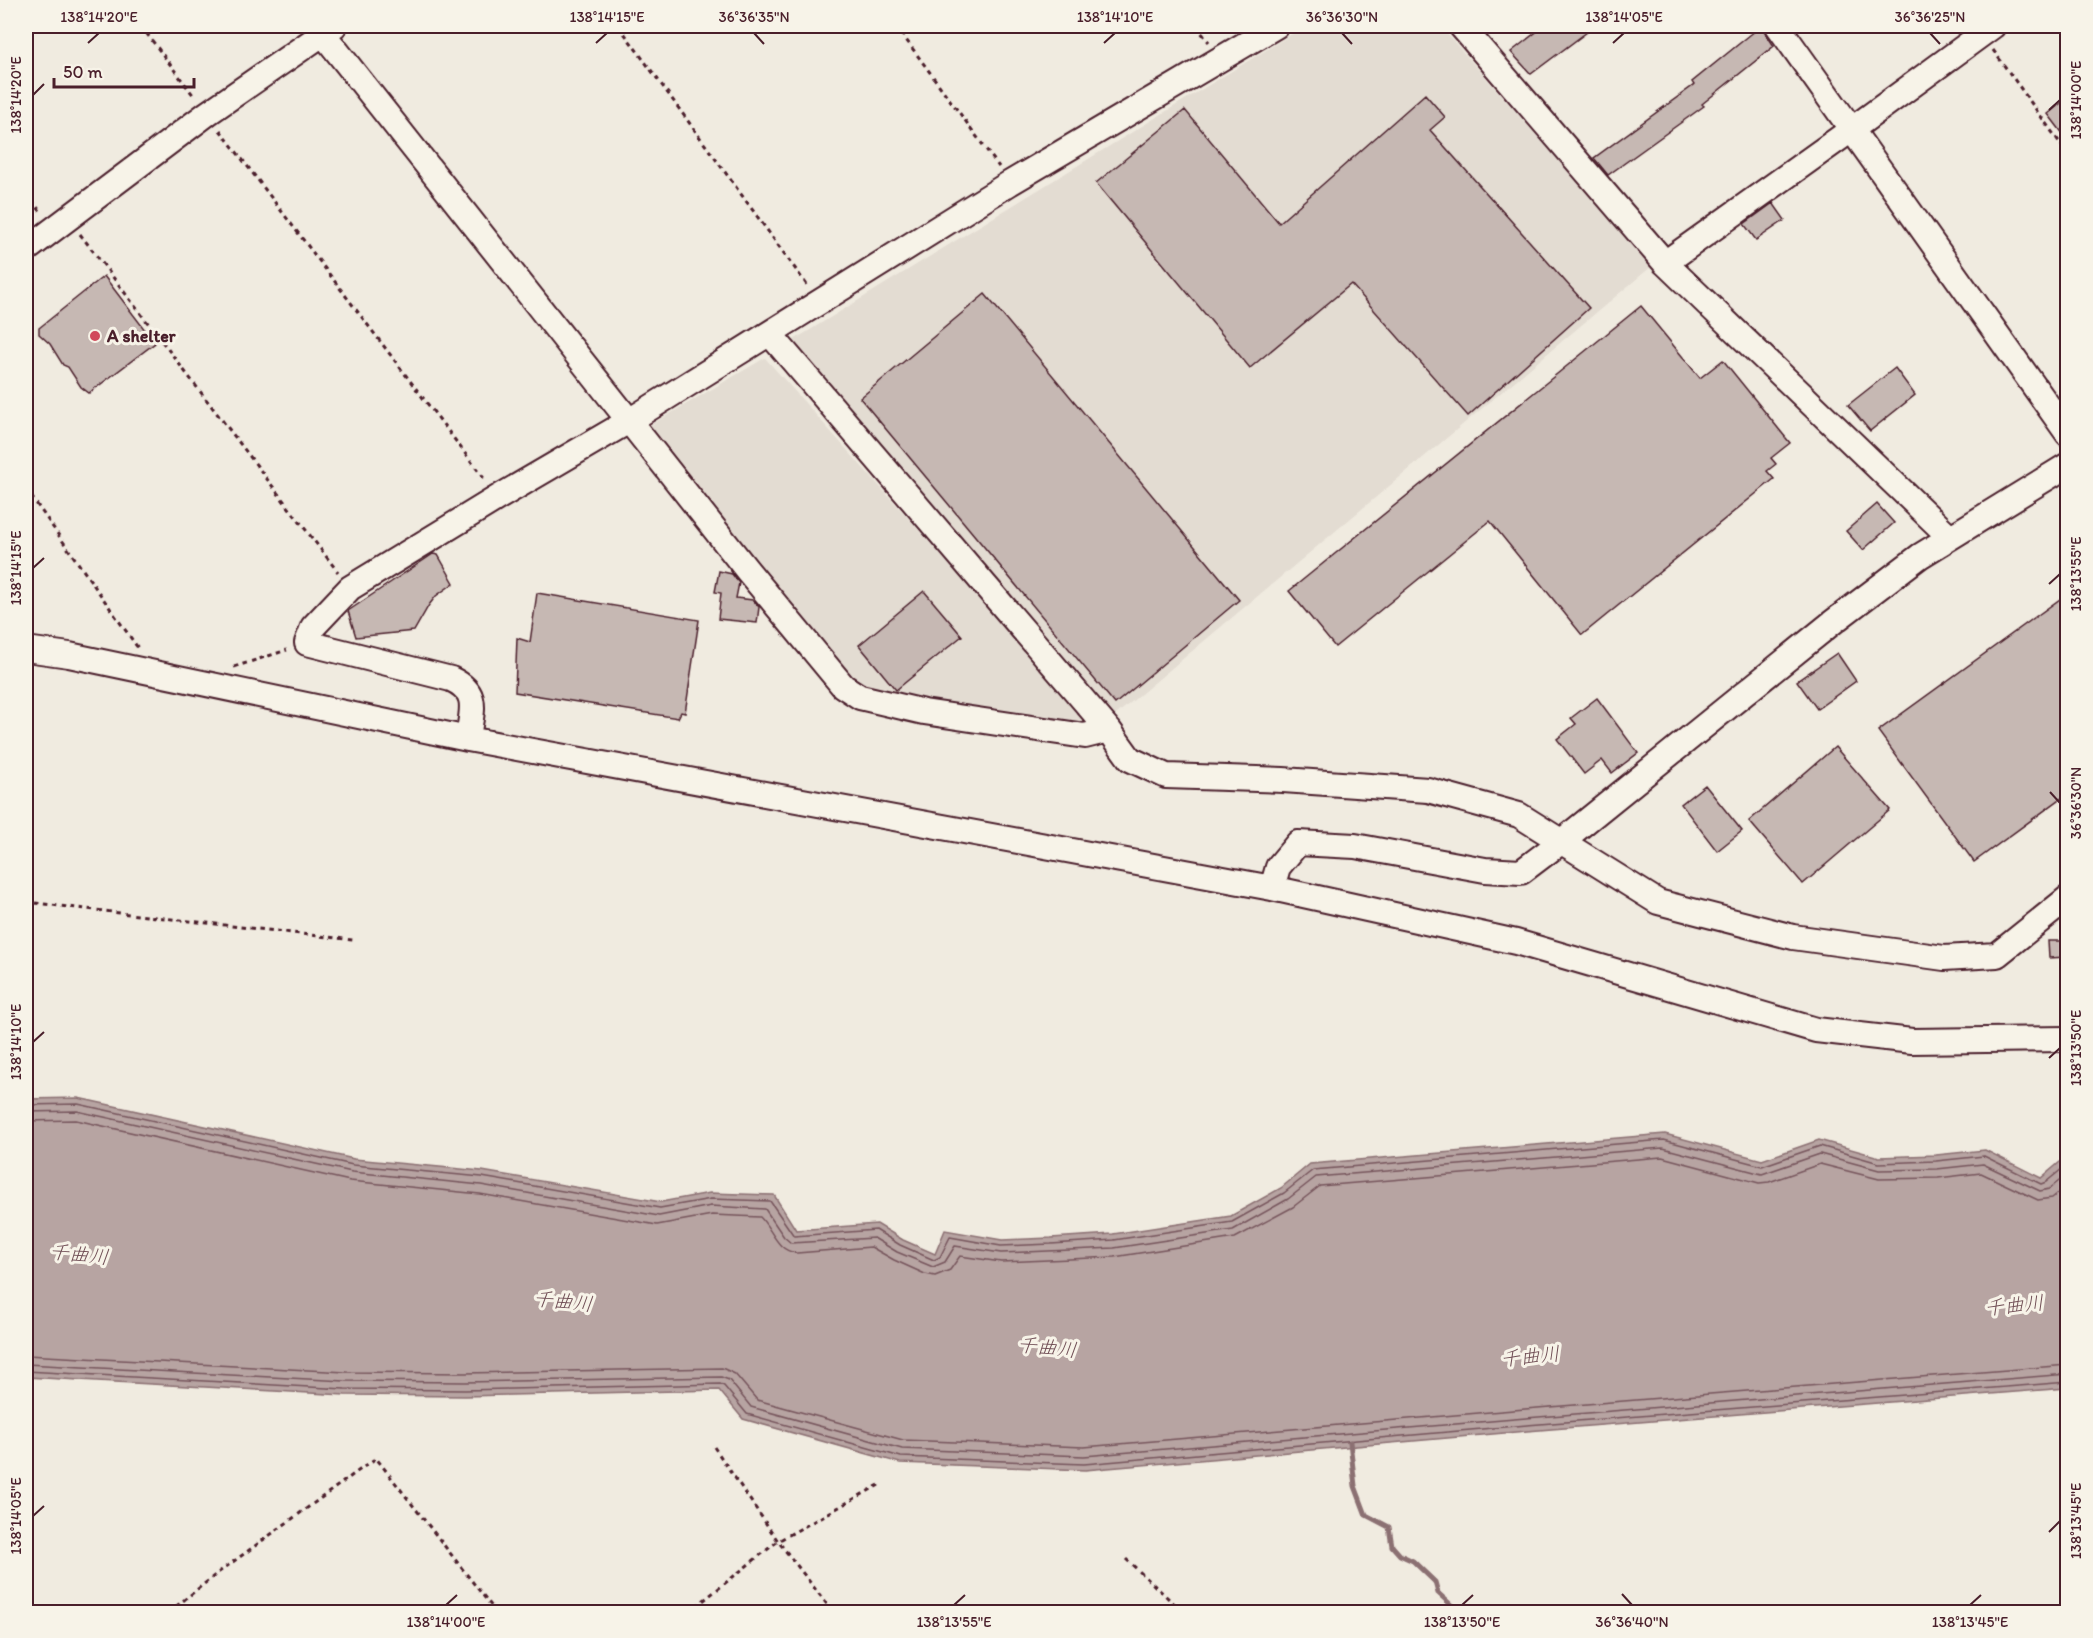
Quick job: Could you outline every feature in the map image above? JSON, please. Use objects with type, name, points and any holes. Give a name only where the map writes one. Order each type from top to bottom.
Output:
[{"type":"street","points":[[468,739],[473,699],[463,685],[451,678],[307,643],[313,627],[350,588],[629,421],[1010,183],[1276,26]]},
{"type":"street","points":[[1461,26],[1665,263],[1950,537]]},
{"type":"street","points":[[1778,26],[2067,434]]},
{"type":"street","points":[[26,250],[325,28],[629,421],[793,628],[843,686],[860,696],[924,712],[1085,736],[1109,730]]},
{"type":"street","points":[[1665,263],[1987,30]]},
{"type":"street","points":[[770,334],[1109,730],[1130,759],[1166,776],[1283,780],[1428,790],[1519,815],[1658,902],[1793,937],[1944,958],[1997,955],[2067,898]]},
{"type":"street","points":[[1272,888],[1278,867],[1299,843],[1355,846],[1485,870],[1521,872],[1562,842],[1833,622],[1920,556],[2067,465]]},
{"type":"street","points":[[26,649],[69,655],[468,739],[1272,888],[1516,942],[1816,1030],[1912,1041],[2067,1039]]},
{"type":"path","points":[[141,26],[499,497]]},
{"type":"path","points":[[619,26],[819,301]]},
{"type":"path","points":[[896,26],[1010,183]]},
{"type":"path","points":[[1987,30],[2067,154]]},
{"type":"path","points":[[26,193],[61,223],[350,588]]},
{"type":"path","points":[[26,489],[141,652]]},
{"type":"path","points":[[231,668],[307,643]]},
{"type":"path","points":[[26,902],[353,940]]},
{"type":"path","points":[[714,1447],[778,1541],[833,1612]]},
{"type":"path","points":[[169,1612],[219,1572],[375,1458],[496,1612]]},
{"type":"path","points":[[689,1612],[778,1541],[879,1485]]},
{"type":"path","points":[[1126,1559],[1183,1612]]},
{"type":"shaded area","points":[[1305,26],[1440,26],[1652,266],[1111,719],[784,346]]},
{"type":"shaded area","points":[[765,358],[1093,725],[1085,736],[843,686],[649,426]]},
{"type":"water","name":"千曲川","points":[[78,1098],[354,1159],[482,1171],[661,1202],[710,1193],[774,1195],[796,1230],[877,1224],[903,1240],[935,1254],[945,1230],[1002,1240],[1051,1238],[1113,1234],[1231,1216],[1281,1188],[1310,1164],[1665,1134],[1762,1160],[1819,1140],[1879,1157],[1985,1150],[2041,1178],[2067,1156],[2067,1388],[1527,1431],[1085,1470],[900,1463],[743,1419],[719,1390],[465,1396],[345,1395],[26,1377],[26,1099]]},
{"type":"building","points":[[1544,26],[1595,26],[1531,74],[1511,52]]},
{"type":"building","points":[[1761,26],[1774,46],[1702,104],[1704,106],[1608,175],[1594,158],[1694,85],[1692,82]]},
{"type":"building","points":[[1425,94],[1445,117],[1430,130],[1589,308],[1468,416],[1351,284],[1250,368],[1096,183],[1185,110],[1279,223]]},
{"type":"building","points":[[2067,98],[2067,139],[2048,114]]},
{"type":"building","points":[[1773,203],[1785,220],[1756,240],[1744,224]]},
{"type":"building","name":"A shelter","points":[[104,276],[155,343],[89,393],[81,387],[50,344],[39,334],[39,328]]},
{"type":"building","points":[[985,294],[1239,600],[1115,704],[860,398]]},
{"type":"building","points":[[1641,306],[1700,378],[1723,360],[1790,443],[1771,458],[1776,464],[1767,471],[1774,479],[1582,635],[1490,521],[1335,647],[1289,591]]},
{"type":"building","points":[[1895,368],[1915,395],[1870,431],[1848,405]]},
{"type":"building","points":[[1877,504],[1894,523],[1863,550],[1846,531]]},
{"type":"building","points":[[433,554],[438,555],[454,583],[436,596],[414,631],[356,637],[348,611]]},
{"type":"building","points":[[719,571],[732,574],[739,583],[736,598],[753,600],[759,607],[757,623],[718,619],[721,593],[715,592]]},
{"type":"building","points":[[924,591],[962,636],[896,690],[859,645]]},
{"type":"building","points":[[537,593],[699,620],[685,713],[681,712],[678,718],[515,692],[517,638],[530,642]]},
{"type":"building","points":[[2067,594],[2067,794],[1974,862],[1878,731]]},
{"type":"building","points":[[1837,653],[1856,681],[1817,709],[1797,681]]},
{"type":"building","points":[[1597,698],[1638,753],[1612,773],[1602,760],[1584,774],[1557,739],[1576,724],[1571,718]]},
{"type":"building","points":[[1835,747],[1890,810],[1803,884],[1749,821]]},
{"type":"building","points":[[1705,785],[1742,831],[1717,851],[1681,804]]},
{"type":"building","points":[[2048,941],[2067,941],[2067,957],[2049,958]]},
{"type":"waterway","points":[[1350,1442],[1355,1486],[1366,1515],[1389,1527],[1392,1546],[1400,1555],[1413,1561],[1435,1582],[1438,1593],[1459,1612]]},
{"type":"place","name":"A shelter","points":[[95,336]]}]
